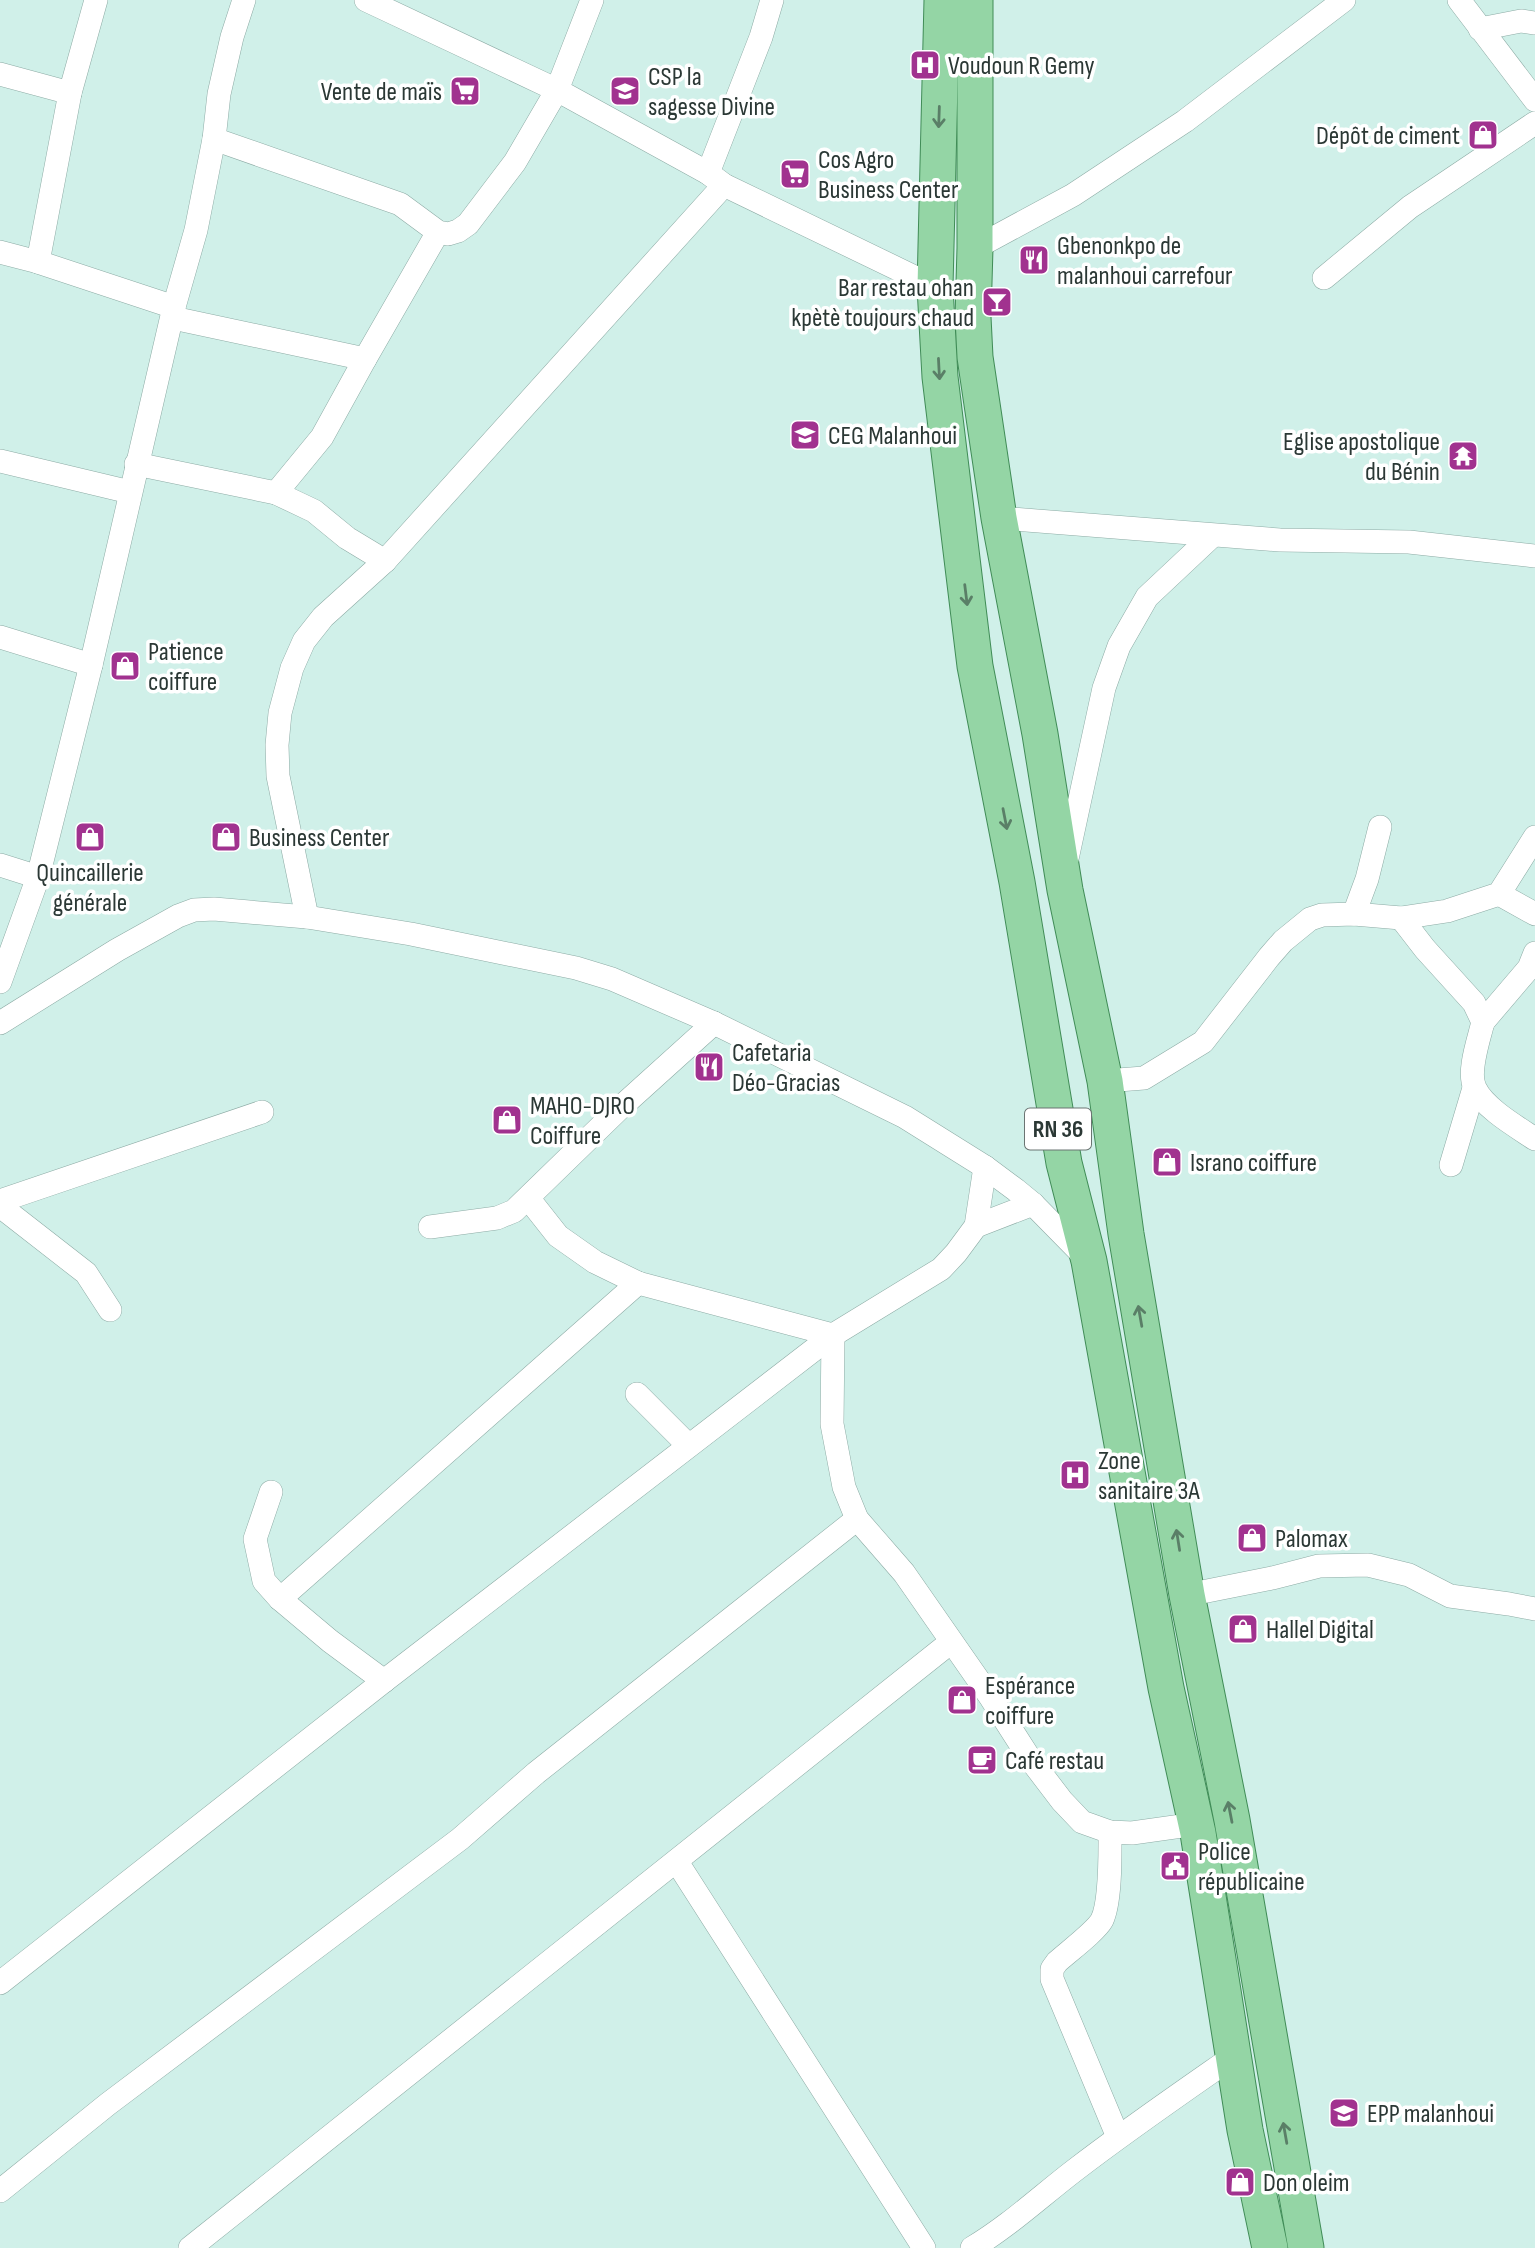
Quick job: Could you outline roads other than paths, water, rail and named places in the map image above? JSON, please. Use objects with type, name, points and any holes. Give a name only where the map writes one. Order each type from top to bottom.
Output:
[{"type":"main road","name":"RN 36","points":[[942,0],[935,287],[940,377],[975,666],[1017,883],[1064,1163],[1089,1261],[1166,1688],[1196,1824],[1245,2130],[1270,2248]]},
{"type":"main road","name":"RN 36","points":[[975,0],[975,357],[999,518],[1040,734],[1065,890],[1105,1081],[1126,1234],[1187,1595],[1232,1820],[1306,2248]]},
{"type":"street","points":[[38,262],[70,93],[96,0]]},
{"type":"street","points":[[0,982],[38,877],[91,665],[136,464],[196,230],[214,139],[219,94],[244,0]]},
{"type":"street","points":[[366,0],[557,90],[716,179],[935,287]]},
{"type":"street","points":[[214,139],[400,204],[438,232],[448,234],[458,231],[468,224],[515,162],[557,90],[592,0]]},
{"type":"street","points":[[307,918],[278,776],[277,745],[280,713],[292,668],[304,640],[323,617],[385,561],[716,179],[772,0]]},
{"type":"street","points":[[975,248],[1073,195],[1185,121],[1345,0]]},
{"type":"street","points":[[1459,0],[1535,100]]},
{"type":"street","points":[[1480,29],[1521,21],[1535,23]]},
{"type":"street","points":[[0,74],[70,93]]},
{"type":"street","points":[[1324,278],[1410,207],[1535,123]]},
{"type":"street","points":[[276,493],[322,437],[438,232]]},
{"type":"street","points":[[0,252],[38,262],[173,312],[365,359]]},
{"type":"street","points":[[0,461],[130,492]]},
{"type":"street","points":[[136,464],[276,493],[314,511],[347,538],[385,561]]},
{"type":"street","points":[[999,518],[1280,541],[1409,542],[1535,556]]},
{"type":"street","points":[[1065,890],[1067,853],[1104,688],[1119,646],[1147,597],[1212,536]]},
{"type":"street","points":[[0,637],[91,665]]},
{"type":"street","points":[[1354,914],[1367,878],[1380,827]]},
{"type":"street","points":[[1105,1081],[1144,1078],[1203,1042],[1283,941],[1310,919],[1322,915],[1354,914],[1401,918],[1447,911],[1499,894],[1535,837]]},
{"type":"street","points":[[0,865],[38,877]]},
{"type":"street","points":[[1499,894],[1535,914]]},
{"type":"street","points":[[0,1023],[117,950],[194,910],[214,909],[307,918],[411,934],[576,968],[612,979],[714,1023],[905,1117],[985,1167],[1033,1204],[1089,1261]]},
{"type":"street","points":[[1401,918],[1474,1003],[1483,1022]]},
{"type":"street","points":[[1451,1165],[1474,1088],[1472,1067],[1483,1022],[1529,968],[1535,953]]},
{"type":"street","points":[[430,1227],[497,1218],[514,1211],[621,1107],[714,1023]]},
{"type":"street","points":[[1474,1088],[1490,1107],[1535,1139]]},
{"type":"street","points":[[0,1203],[262,1112]]},
{"type":"street","points":[[0,1983],[688,1445],[833,1335],[941,1269],[976,1226],[985,1167]]},
{"type":"street","points":[[528,1198],[558,1236],[595,1262],[638,1283],[833,1335]]},
{"type":"street","points":[[0,1203],[86,1273],[110,1310]]},
{"type":"street","points":[[976,1226],[1033,1204]]},
{"type":"street","points":[[280,1599],[638,1283]]},
{"type":"street","points":[[833,1335],[832,1424],[844,1487],[856,1519],[904,1573],[1030,1759],[1082,1822],[1110,1832],[1151,1831],[1196,1824]]},
{"type":"street","points":[[638,1394],[688,1445]]},
{"type":"street","points":[[271,1492],[254,1539],[264,1581],[280,1599],[330,1641],[384,1681]]},
{"type":"street","points":[[0,2191],[108,2104],[460,1839],[536,1773],[856,1519]]},
{"type":"street","points":[[1187,1595],[1319,1566],[1368,1565],[1409,1575],[1450,1596],[1535,1609]]},
{"type":"street","points":[[190,2248],[951,1642]]},
{"type":"street","points":[[1110,1832],[1110,1866],[1105,1912],[1101,1922],[1057,1962],[1052,1969],[1052,1979],[1118,2137]]},
{"type":"street","points":[[677,1862],[924,2248]]},
{"type":"street","points":[[972,2248],[998,2232],[1118,2137],[1234,2056]]},
{"type":"place","name":"Voudoun R Gemy","points":[[925,65]]},
{"type":"place","name":"Vente de maïs","points":[[465,91]]},
{"type":"place","name":"CSP la sagesse Divine","points":[[625,91]]},
{"type":"place","name":"Dépôt de ciment","points":[[1483,135]]},
{"type":"place","name":"Cos Agro Business Center","points":[[795,174]]},
{"type":"place","name":"Gbenonkpo de malanhoui carrefour","points":[[1034,260]]},
{"type":"place","name":"Bar restau ohan kpètè toujours chaud","points":[[997,302]]},
{"type":"place","name":"CEG Malanhoui","points":[[805,435]]},
{"type":"place","name":"Eglise apostolique du Bénin","points":[[1463,456]]},
{"type":"place","name":"Patience coiffure","points":[[125,666]]},
{"type":"place","name":"Quincaillerie générale","points":[[90,837]]},
{"type":"place","name":"Business Center","points":[[226,837]]},
{"type":"place","name":"Cafetaria Déo-Gracias","points":[[709,1067]]},
{"type":"place","name":"MAHO-DJRO Coiffure","points":[[507,1120]]},
{"type":"place","name":"Israno coiffure","points":[[1167,1162]]},
{"type":"place","name":"Zone sanitaire 3A","points":[[1075,1475]]},
{"type":"place","name":"Palomax","points":[[1252,1538]]},
{"type":"place","name":"Hallel Digital","points":[[1243,1629]]},
{"type":"place","name":"Espérance coiffure","points":[[962,1700]]},
{"type":"place","name":"Café restau","points":[[982,1760]]},
{"type":"place","name":"Police républicaine","points":[[1175,1866]]},
{"type":"place","name":"EPP malanhoui","points":[[1344,2113]]},
{"type":"place","name":"Don oleim","points":[[1240,2182]]}]
